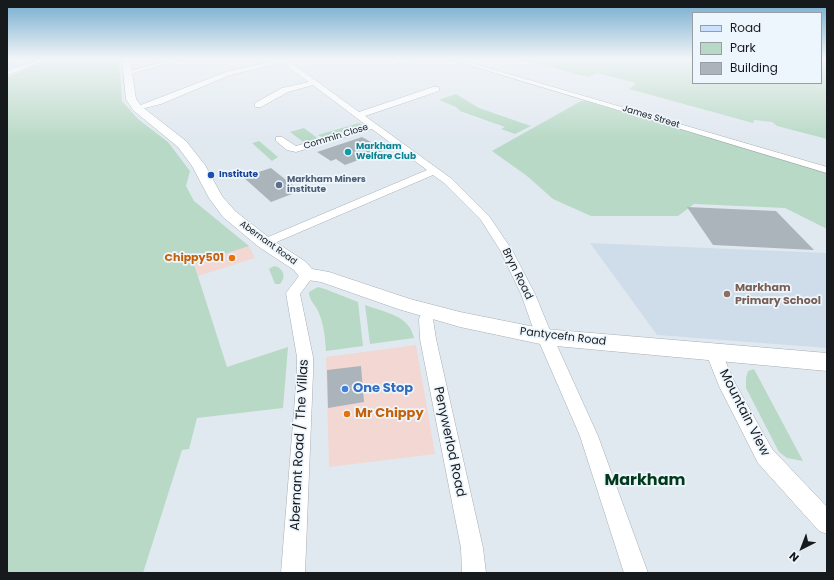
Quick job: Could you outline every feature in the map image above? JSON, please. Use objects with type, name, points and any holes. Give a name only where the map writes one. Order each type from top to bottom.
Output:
[{"type":"main road","name":"Abernant Road","points":[[128,86],[130,99],[137,108],[182,144],[198,165],[216,198],[229,214],[265,243],[300,266],[307,275]]},
{"type":"main road","name":"Pantycefn Road","points":[[307,275],[323,276],[429,312],[508,331],[714,353],[827,362]]},
{"type":"street","points":[[137,108],[158,102],[196,86]]},
{"type":"street","points":[[258,105],[284,90],[301,86]]},
{"type":"street","name":"Bryn Road","points":[[318,86],[435,170],[467,198],[484,218],[506,250],[528,294],[589,436],[636,573]]},
{"type":"street","name":"James Street","points":[[543,86],[827,170]]},
{"type":"street","points":[[359,115],[436,89]]},
{"type":"street","name":"Commin Close","points":[[278,139],[290,148],[296,149],[373,126]]},
{"type":"street","points":[[265,243],[435,170]]},
{"type":"street","name":"Abernant Road / The Villas","points":[[293,573],[305,357],[293,293],[307,275]]},
{"type":"street","name":"Penywerlod Road","points":[[429,312],[426,319],[428,339],[472,548],[474,573]]},
{"type":"street","name":"Mountain View","points":[[714,353],[728,386],[765,456],[827,522]]},
{"type":"shaded area","name":"Markham Primary School","points":[[590,243],[827,253],[827,348],[657,335]]},
{"type":"shaded area","points":[[249,246],[255,258],[198,276],[194,263]]},
{"type":"shaded area","points":[[416,345],[435,454],[329,467],[326,357]]},
{"type":"green space","points":[[7,86],[121,86],[122,101],[138,119],[168,142],[190,171],[186,186],[194,201],[249,246],[194,264],[227,367],[288,347],[283,408],[197,418],[189,449],[182,450],[143,573],[7,573]]},
{"type":"green space","points":[[632,86],[827,86],[827,139],[777,126],[772,122],[754,120],[753,123],[629,89]]},
{"type":"green space","points":[[456,94],[479,108],[531,126],[515,134],[501,129],[505,127],[460,111],[456,107],[439,100]]},
{"type":"green space","points":[[581,101],[586,101],[827,173],[827,229],[785,208],[694,204],[678,216],[591,216],[553,199],[527,176],[492,151]]},
{"type":"green space","points":[[359,123],[364,126],[324,139],[318,135]]},
{"type":"green space","points":[[304,128],[320,140],[306,144],[290,132]]},
{"type":"green space","points":[[259,141],[278,157],[272,161],[252,143]]},
{"type":"green space","points":[[274,266],[278,267],[283,273],[283,280],[280,284],[275,284],[269,269]]},
{"type":"green space","points":[[318,287],[358,302],[363,346],[326,351],[322,321],[309,295],[309,292]]},
{"type":"green space","points":[[365,305],[396,316],[402,320],[411,330],[414,338],[370,344]]},
{"type":"green space","points":[[754,369],[803,461],[787,458],[779,452],[746,388],[748,371]]},
{"type":"building","name":"Markham Welfare Club","points":[[362,137],[385,150],[345,165],[336,159],[331,161],[317,152]]},
{"type":"building","name":"Markham Miners institute","points":[[271,168],[300,191],[271,202],[243,177]]},
{"type":"building","points":[[687,207],[776,211],[814,250],[713,245]]},
{"type":"building","name":"One Stop","points":[[361,366],[364,402],[328,408],[327,370]]},
{"type":"place","name":"Markham Welfare Club","points":[[348,152]]},
{"type":"place","name":"Institute","points":[[211,175]]},
{"type":"place","name":"Markham Miners institute","points":[[279,185]]},
{"type":"place","name":"Chippy501","points":[[232,258]]},
{"type":"place","name":"Markham Primary School","points":[[727,294]]},
{"type":"place","name":"One Stop","points":[[345,389]]},
{"type":"place","name":"Mr Chippy","points":[[347,414]]},
{"type":"district","name":"Markham","points":[[645,481]]}]
